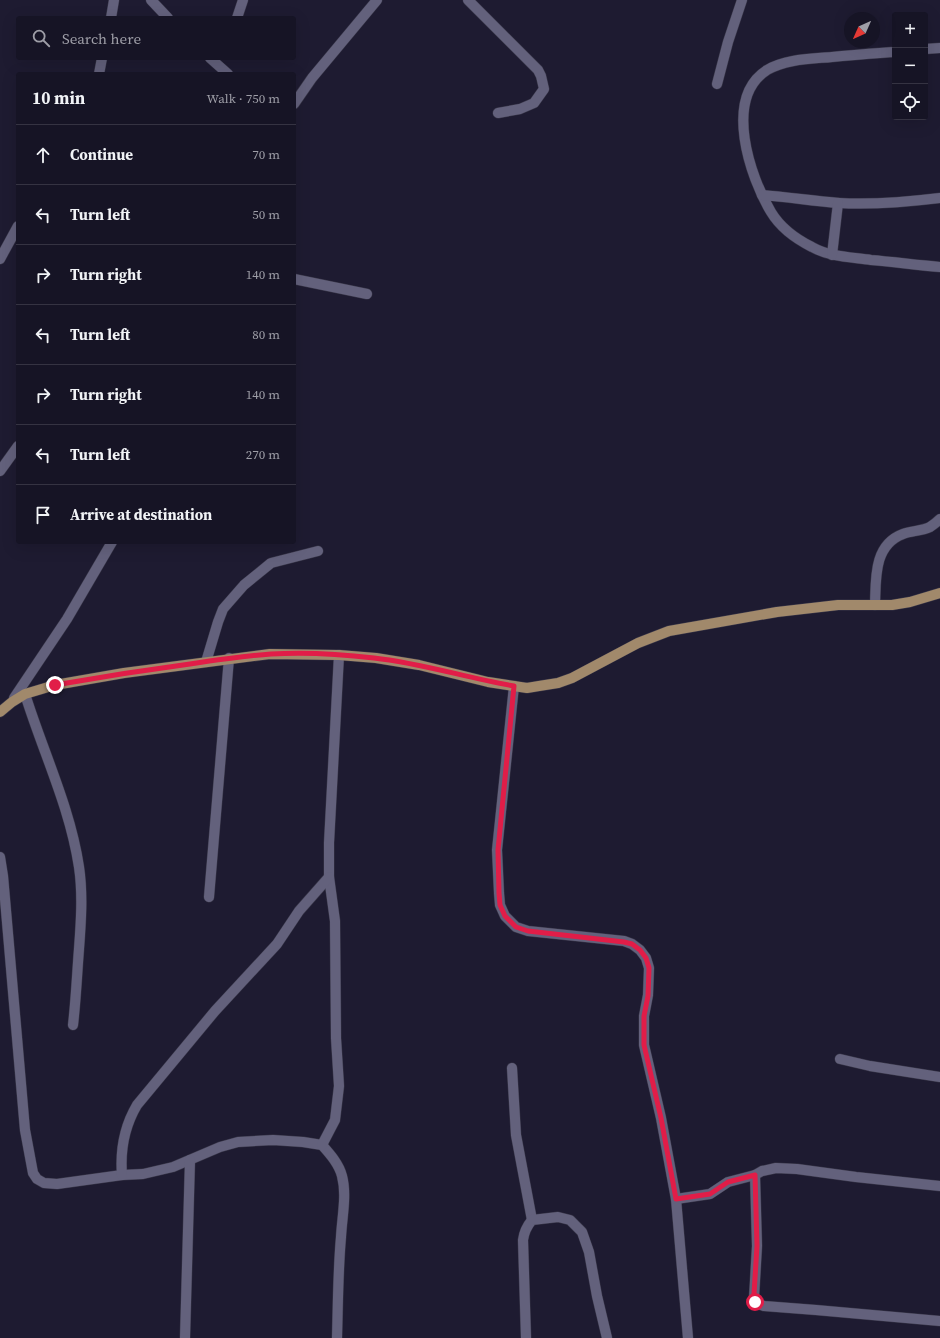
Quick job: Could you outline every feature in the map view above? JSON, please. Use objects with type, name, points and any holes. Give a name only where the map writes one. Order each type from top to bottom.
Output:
[{"type":"main road","points":[[0,712],[25,694],[40,689],[83,680],[229,658],[277,654],[339,655],[376,658],[419,665],[488,682],[527,688],[558,683],[572,678],[638,643],[669,632],[776,612],[838,605],[892,605],[910,602],[940,593]]},
{"type":"street","points":[[111,16],[114,0]]},
{"type":"street","points":[[151,0],[166,16]]},
{"type":"street","points":[[238,16],[243,0]]},
{"type":"street","points":[[296,101],[316,72],[377,0]]},
{"type":"street","points":[[468,0],[538,70],[541,76],[544,89],[534,103],[520,109],[498,113]]},
{"type":"street","points":[[717,84],[728,42],[742,0]]},
{"type":"street","points":[[928,49],[940,48]]},
{"type":"street","points":[[892,52],[804,59],[780,64],[766,71],[758,78],[748,93],[743,121],[746,147],[762,195],[771,212],[797,239],[812,248],[832,255],[940,267]]},
{"type":"street","points":[[99,72],[102,60]]},
{"type":"street","points":[[221,63],[227,72]]},
{"type":"street","points":[[762,195],[838,203],[876,203],[940,198]]},
{"type":"street","points":[[832,255],[838,203]]},
{"type":"street","points":[[0,260],[16,230]]},
{"type":"street","points":[[296,279],[367,294]]},
{"type":"street","points":[[0,472],[16,449]]},
{"type":"street","points":[[875,605],[876,576],[881,552],[892,540],[901,534],[930,527],[940,519]]},
{"type":"street","points":[[12,702],[67,619],[111,544]]},
{"type":"street","points":[[206,662],[218,622],[224,609],[244,584],[271,563],[318,551]]},
{"type":"street","points":[[322,1145],[335,1120],[339,1086],[336,1038],[335,921],[329,877],[329,843],[339,655]]},
{"type":"street","points":[[209,897],[229,658]]},
{"type":"street","points":[[514,686],[498,850],[500,905],[505,916],[516,927],[528,931],[624,942],[632,944],[640,950],[646,958],[649,968],[648,996],[644,1016],[644,1045],[661,1118],[676,1199],[688,1338]]},
{"type":"street","points":[[25,694],[61,795],[70,824],[79,867],[82,908],[73,1025]]},
{"type":"street","points":[[0,857],[3,876],[25,1130],[33,1173],[37,1179],[50,1185],[122,1175],[143,1174],[173,1167],[220,1146],[238,1142],[273,1140],[322,1145],[336,1163],[343,1182],[344,1202],[341,1236],[337,1338]]},
{"type":"street","points":[[122,1175],[121,1162],[126,1129],[129,1118],[137,1105],[215,1010],[277,944],[312,894],[329,877]]},
{"type":"street","points":[[840,1059],[870,1066],[940,1077]]},
{"type":"street","points":[[512,1068],[516,1135],[532,1220]]},
{"type":"street","points":[[185,1338],[190,1160]]},
{"type":"street","points":[[676,1199],[710,1194],[728,1182],[755,1175],[769,1169],[797,1169],[940,1186]]},
{"type":"street","points":[[755,1175],[757,1246],[754,1298],[756,1303],[764,1306],[940,1322]]},
{"type":"street","points":[[526,1338],[524,1233],[532,1220],[558,1217],[570,1220],[582,1232],[589,1252],[607,1338]]},
{"type":"route","points":[[55,685],[124,673],[229,658],[284,654],[339,655],[376,658],[419,665],[488,682],[514,686],[498,850],[500,905],[505,916],[516,927],[528,931],[624,942],[632,944],[640,950],[646,958],[649,968],[648,996],[644,1016],[644,1045],[661,1118],[676,1199],[710,1194],[728,1182],[755,1175],[757,1246],[754,1286],[755,1302]]}]
